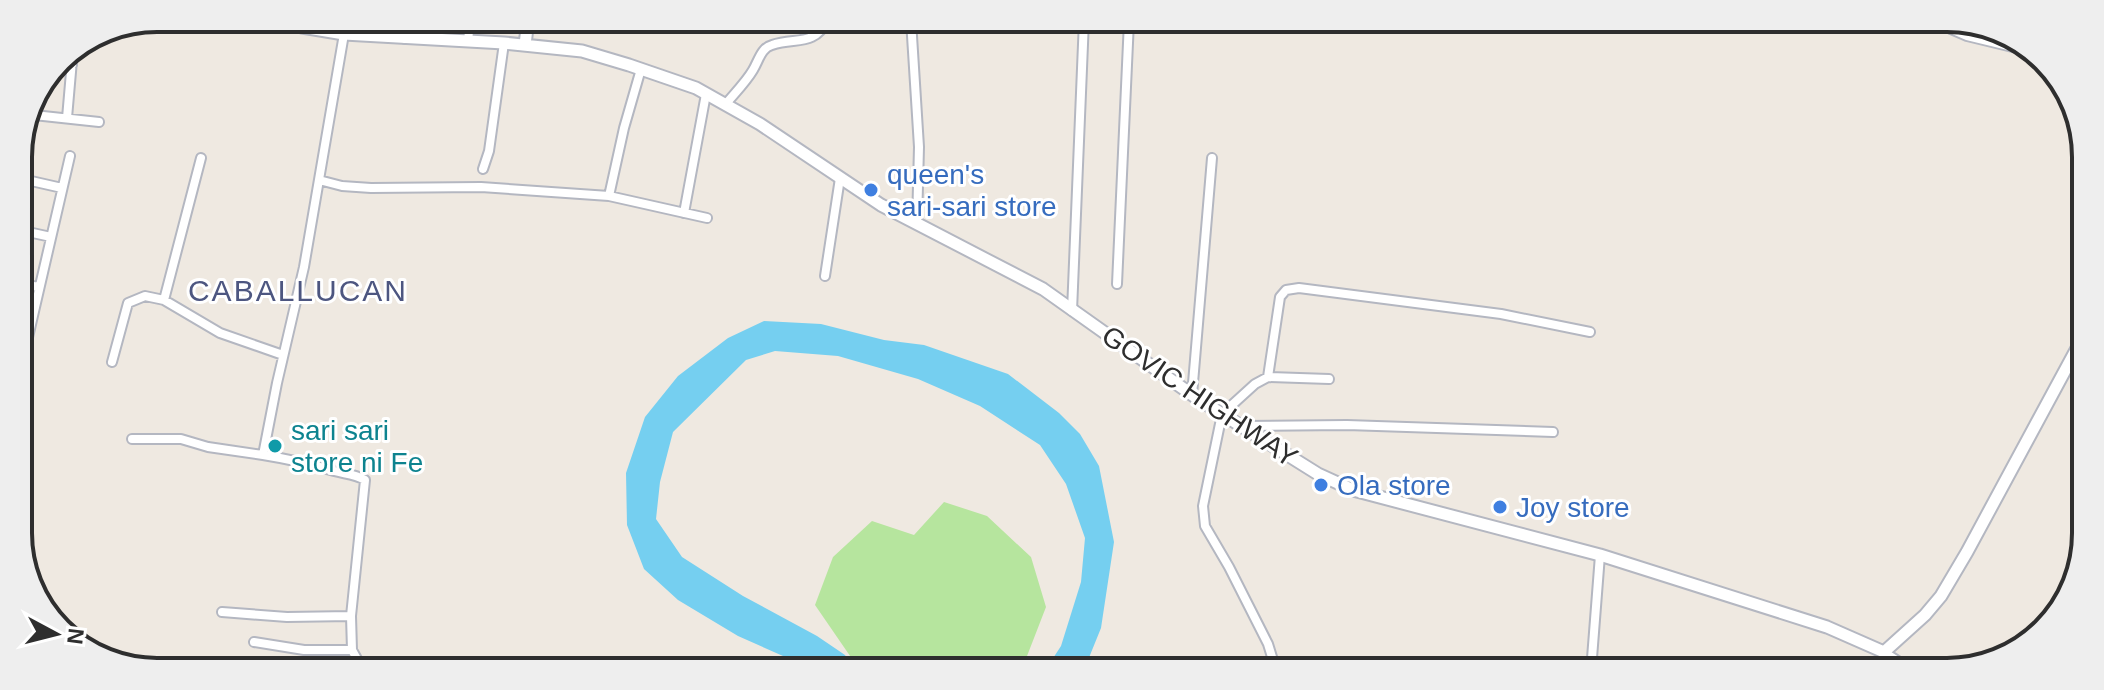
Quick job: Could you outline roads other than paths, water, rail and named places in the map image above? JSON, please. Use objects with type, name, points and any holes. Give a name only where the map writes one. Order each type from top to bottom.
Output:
[{"type":"main road","name":"GOVIC HIGHWAY","points":[[332,32],[582,51],[696,88],[760,124],[881,205],[1043,289],[1192,395],[1318,474],[1353,490],[1600,555],[1827,627],[1884,652]]},
{"type":"main road","points":[[525,45],[526,32]]},
{"type":"main road","points":[[1884,652],[1941,596],[2072,358]]},
{"type":"street","points":[[405,39],[406,32]]},
{"type":"street","points":[[468,42],[469,32]]},
{"type":"street","points":[[725,105],[753,71],[760,55],[769,45],[812,38],[820,32]]},
{"type":"street","points":[[912,32],[919,147],[917,224]]},
{"type":"street","points":[[1072,311],[1084,32]]},
{"type":"street","points":[[1117,284],[1128,32]]},
{"type":"street","points":[[1958,33],[2003,45]]},
{"type":"street","points":[[263,455],[304,267],[344,34]]},
{"type":"street","points":[[483,169],[489,151],[504,43]]},
{"type":"street","points":[[67,118],[72,66]]},
{"type":"street","points":[[609,196],[641,69]]},
{"type":"street","points":[[684,213],[706,94]]},
{"type":"street","points":[[40,116],[99,122]]},
{"type":"street","points":[[32,308],[70,156]]},
{"type":"street","points":[[164,300],[201,158]]},
{"type":"street","points":[[1192,395],[1212,158]]},
{"type":"street","points":[[825,276],[840,178]]},
{"type":"street","points":[[319,180],[342,186],[371,188],[481,187],[609,196],[707,218]]},
{"type":"street","points":[[32,181],[62,188]]},
{"type":"street","points":[[32,233],[51,237]]},
{"type":"street","points":[[32,286],[38,287]]},
{"type":"street","points":[[1268,377],[1280,297],[1286,290],[1299,288],[1501,314],[1590,332]]},
{"type":"street","points":[[112,362],[128,303],[145,296],[164,300],[220,333],[283,355]]},
{"type":"street","points":[[1272,658],[1229,567],[1205,526],[1203,506],[1222,414],[1255,384],[1268,377],[1329,379]]},
{"type":"street","points":[[1240,426],[1347,425],[1553,432]]},
{"type":"street","points":[[132,439],[181,439],[208,447],[317,464],[365,480],[351,616],[352,650],[356,658]]},
{"type":"street","points":[[1592,658],[1600,555]]},
{"type":"street","points":[[222,612],[287,617],[351,616]]},
{"type":"street","points":[[254,642],[304,650],[352,650]]},
{"type":"street","points":[[1884,652],[1893,658]]},
{"type":"water","points":[[764,321],[821,324],[884,340],[924,345],[1008,374],[1059,413],[1080,434],[1099,466],[1114,542],[1101,628],[1089,658],[1053,658],[1061,646],[1081,582],[1085,538],[1066,484],[1040,445],[980,406],[918,379],[838,356],[775,351],[746,360],[673,432],[660,482],[656,519],[682,557],[743,596],[817,636],[847,658],[786,658],[738,636],[678,600],[644,569],[627,525],[626,473],[645,417],[678,376],[728,338]]},
{"type":"place","name":"queen's sari-sari store","points":[[871,190]]},
{"type":"place","name":"sari sari store ni Fe","points":[[275,446]]},
{"type":"place","name":"Ola store","points":[[1321,485]]},
{"type":"place","name":"Joy store","points":[[1500,507]]},
{"type":"district","name":"CABALLUCAN","points":[[298,291]]}]
